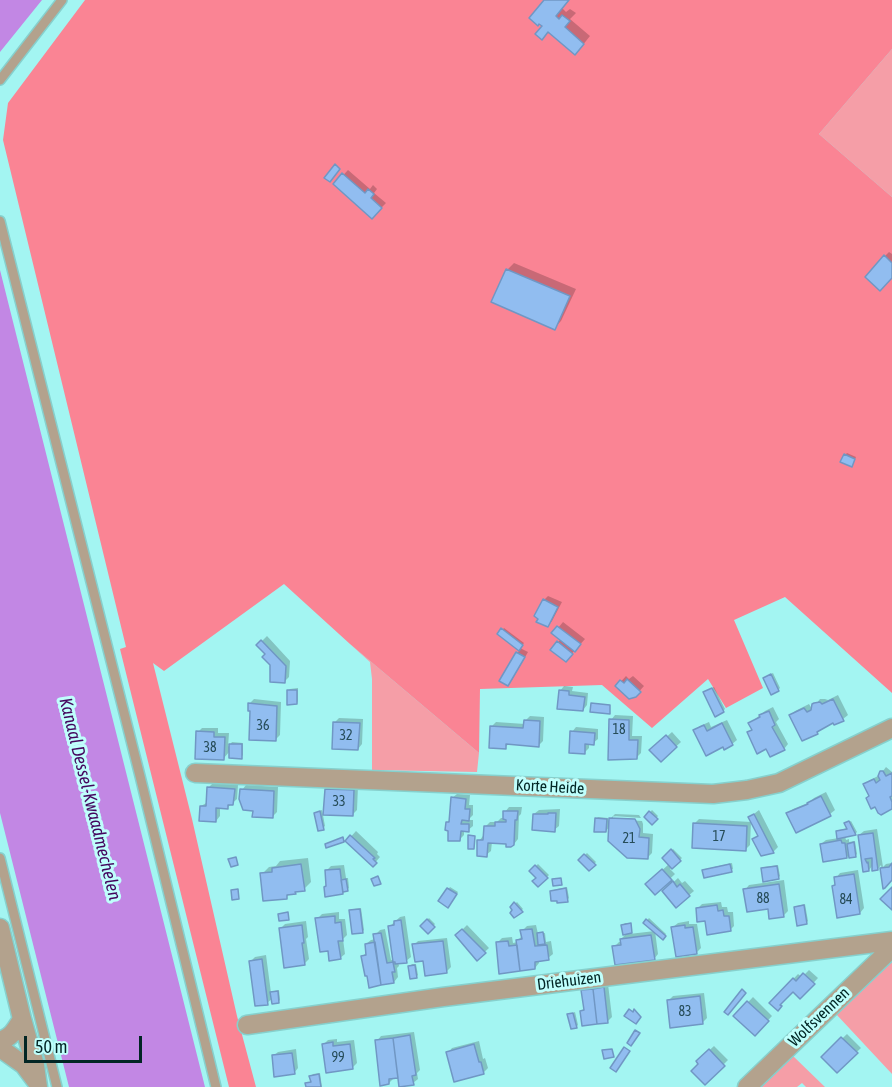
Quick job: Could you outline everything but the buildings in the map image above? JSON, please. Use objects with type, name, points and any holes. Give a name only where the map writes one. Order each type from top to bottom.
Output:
[{"type":"street","name":"Korte Heide","points":[[195,773],[713,794],[779,783],[892,728]]},
{"type":"street","points":[[0,928],[35,1065],[37,1085]]},
{"type":"street","name":"Driehuizen","points":[[247,1025],[432,999],[892,941]]},
{"type":"street","name":"Wolfsvennen","points":[[747,1087],[892,948]]},
{"type":"street","points":[[0,1041],[14,1032],[22,1019]]},
{"type":"street","points":[[0,1048],[24,1065],[37,1085]]},
{"type":"lane","points":[[0,80],[62,0]]},
{"type":"lane","points":[[0,221],[216,1087]]},
{"type":"lane","points":[[0,858],[57,1087]]},
{"type":"shaded area","points":[[85,0],[892,0],[892,49],[819,134],[892,197],[892,693],[785,597],[734,620],[763,688],[726,708],[708,679],[652,728],[602,685],[480,689],[479,753],[350,644],[284,584],[164,671],[153,663],[256,1087],[229,1087],[120,649],[126,647],[3,140],[8,103]]},
{"type":"shaded area","points":[[892,49],[892,197],[819,134]]},
{"type":"shaded area","points":[[350,644],[479,753],[477,772],[372,770],[370,662]]},
{"type":"shaded area","points":[[892,960],[892,1074],[836,1014]]},
{"type":"shaded area","points":[[793,1056],[825,1087],[806,1087],[802,1083],[797,1087],[761,1087]]},
{"type":"water","points":[[0,0],[42,0],[0,52]]},
{"type":"water","name":"Kanaal Dessel-Kwaadmechelen","points":[[0,270],[205,1087],[69,1087],[0,813]]}]
